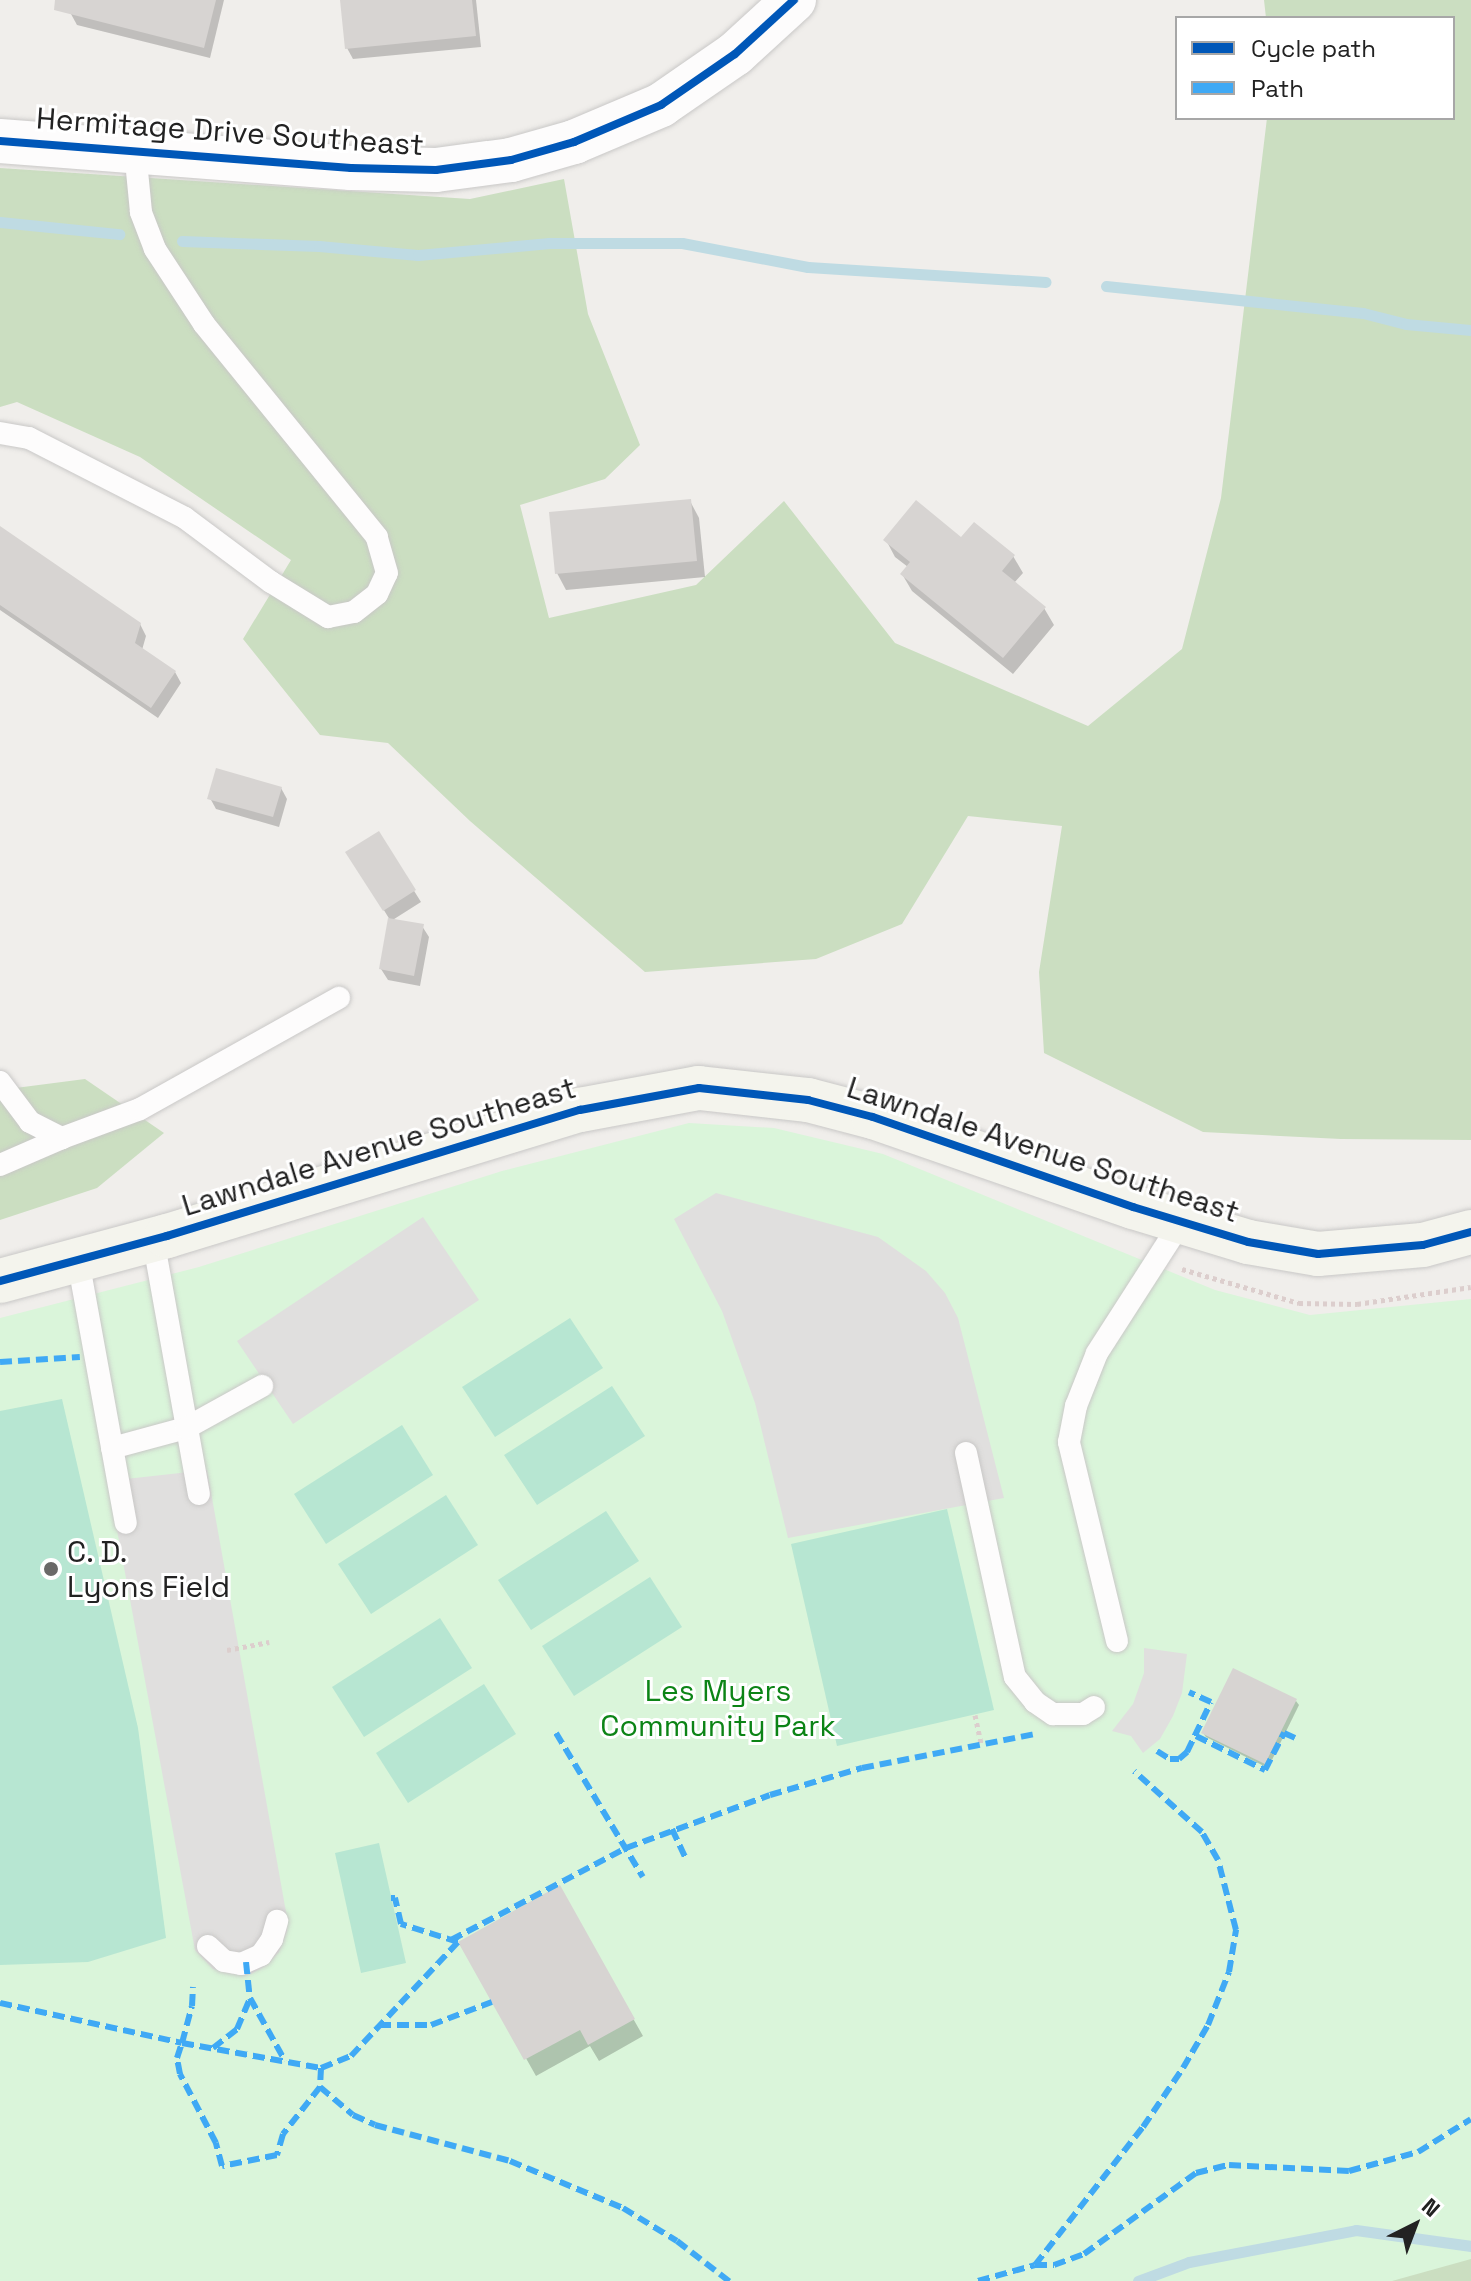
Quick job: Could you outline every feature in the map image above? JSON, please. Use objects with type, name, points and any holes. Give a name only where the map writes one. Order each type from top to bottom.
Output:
[{"type":"street","name":"Hermitage Drive Southeast","points":[[0,141],[351,168],[436,170],[511,160],[574,142],[661,105],[735,54],[794,0]]},
{"type":"street","name":"Lawndale Avenue Southeast","points":[[0,1281],[153,1239],[580,1110],[699,1088],[808,1100],[873,1117],[1248,1242],[1318,1254],[1423,1245],[1471,1232]]},
{"type":"lane","points":[[0,433],[29,438],[185,518],[271,582],[328,617],[354,612],[377,594],[382,584],[387,573],[377,537],[204,324],[155,249],[141,212],[135,151]]},
{"type":"lane","points":[[0,1165],[140,1109],[339,998]]},
{"type":"lane","points":[[0,1082],[30,1122],[62,1138]]},
{"type":"lane","points":[[1117,1641],[1069,1442],[1076,1406],[1097,1353],[1181,1222]]},
{"type":"lane","points":[[153,1239],[199,1494]]},
{"type":"lane","points":[[78,1260],[126,1523]]},
{"type":"lane","points":[[112,1448],[186,1428],[262,1386]]},
{"type":"lane","points":[[966,1453],[1015,1677],[1035,1702],[1053,1714],[1083,1714],[1094,1707]]},
{"type":"lane","points":[[208,1946],[224,1961],[241,1964],[261,1955],[272,1939],[277,1921]]},
{"type":"path","points":[[227,1650],[269,1642]]},
{"type":"path","points":[[975,1715],[981,1744]]},
{"type":"green space","points":[[1264,0],[1471,0],[1471,1140],[1341,1139],[1203,1132],[1044,1053],[1039,972],[1062,826],[968,816],[902,924],[816,959],[645,972],[470,821],[388,743],[320,735],[243,639],[291,560],[140,457],[17,402],[0,407],[0,168],[470,199],[564,179],[588,314],[640,445],[605,479],[520,505],[549,618],[696,585],[784,501],[895,643],[1088,726],[1182,649],[1221,498],[1267,120],[1455,120],[1455,16],[1266,16]]},
{"type":"green space","points":[[85,1079],[164,1133],[97,1188],[0,1220],[0,1090]]},
{"type":"green space","name":"Les Myers Community Park","points":[[689,1123],[774,1128],[883,1154],[1215,1290],[1310,1315],[1471,1299],[1471,2259],[1392,2281],[0,2281],[0,1318],[199,1267],[502,1171]]},
{"type":"green space","points":[[570,1318],[603,1368],[495,1437],[462,1387]]},
{"type":"green space","points":[[612,1386],[645,1436],[537,1505],[504,1455]]},
{"type":"green space","name":"C. D. Lyons Field","points":[[62,1399],[138,1728],[166,1938],[88,1962],[0,1965],[0,1411]]},
{"type":"green space","points":[[402,1425],[433,1475],[326,1544],[294,1494]]},
{"type":"green space","points":[[446,1495],[478,1545],[371,1614],[338,1564]]},
{"type":"green space","points":[[947,1509],[994,1710],[837,1746],[791,1544]]},
{"type":"green space","points":[[606,1511],[639,1561],[531,1630],[498,1580]]},
{"type":"green space","points":[[650,1577],[682,1627],[574,1696],[542,1646]]},
{"type":"green space","points":[[440,1618],[472,1668],[364,1737],[332,1687]]},
{"type":"green space","points":[[484,1684],[516,1734],[408,1803],[376,1753]]},
{"type":"green space","points":[[379,1843],[406,1963],[361,1973],[335,1853]]},
{"type":"green space","points":[[1471,2254],[1471,2281],[1359,2281]]},
{"type":"shaded area","points":[[716,1193],[878,1237],[926,1271],[945,1293],[958,1318],[1004,1498],[788,1538],[755,1403],[722,1311],[674,1219]]},
{"type":"shaded area","points":[[423,1217],[479,1300],[293,1424],[237,1341]]},
{"type":"shaded area","points":[[207,1470],[286,1912],[287,1931],[279,1952],[265,1966],[251,1974],[239,1975],[213,1969],[195,1950],[108,1481]]},
{"type":"shaded area","points":[[1144,1648],[1187,1654],[1182,1693],[1173,1716],[1160,1739],[1143,1753],[1131,1736],[1112,1731],[1133,1704],[1144,1673]]},
{"type":"building","points":[[55,0],[216,0],[204,48],[54,10]]},
{"type":"building","points":[[340,0],[472,0],[476,36],[345,49]]},
{"type":"building","points":[[691,499],[697,561],[555,574],[549,512]]},
{"type":"building","points":[[916,500],[961,537],[974,522],[1015,555],[1002,571],[1046,607],[1003,658],[900,574],[910,562],[883,540]]},
{"type":"building","points":[[0,526],[141,623],[135,643],[176,671],[151,708],[0,605]]},
{"type":"building","points":[[216,768],[282,787],[273,817],[207,799]]},
{"type":"building","points":[[379,831],[416,890],[383,911],[345,852]]},
{"type":"building","points":[[388,918],[424,924],[414,976],[379,969]]},
{"type":"building","points":[[1233,1668],[1297,1699],[1265,1764],[1201,1733]]},
{"type":"building","points":[[560,1885],[635,2019],[588,2045],[580,2030],[524,2060],[458,1942]]},
{"type":"waterway","points":[[0,222],[119,234]]},
{"type":"waterway","points":[[182,241],[319,246],[418,255],[549,243],[682,243],[808,267],[1046,282]]},
{"type":"waterway","points":[[1106,286],[1363,313],[1406,324],[1471,330]]},
{"type":"waterway","points":[[1138,2281],[1189,2262],[1356,2230],[1471,2246]]},
{"type":"marked path","points":[[0,1362],[80,1357]]},
{"type":"marked path","points":[[1157,1751],[1170,1759],[1179,1759],[1187,1752],[1211,1702],[1189,1692]]},
{"type":"marked path","points":[[556,1733],[643,1877]]},
{"type":"marked path","points":[[1196,1736],[1265,1770],[1284,1733],[1295,1738]]},
{"type":"marked path","points":[[451,1940],[626,1848],[770,1795],[862,1768],[1036,1734]]},
{"type":"marked path","points":[[978,2281],[1035,2265],[1143,2127],[1183,2068],[1208,2025],[1229,1972],[1236,1930],[1218,1860],[1202,1832],[1134,1771]]},
{"type":"marked path","points":[[672,1829],[685,1857]]},
{"type":"marked path","points":[[321,2068],[351,2056],[458,1942],[401,1924],[395,1898],[391,1898]]},
{"type":"marked path","points":[[246,1962],[250,1998]]},
{"type":"marked path","points":[[0,2003],[182,2043],[192,2006],[193,1987]]},
{"type":"marked path","points":[[213,2048],[237,2029],[250,1998],[285,2061]]},
{"type":"marked path","points":[[379,2025],[431,2025],[492,2002]]},
{"type":"marked path","points":[[182,2043],[321,2068],[320,2087],[283,2134],[277,2155],[222,2166],[216,2143],[180,2074],[177,2058],[182,2043]]},
{"type":"marked path","points":[[320,2087],[353,2115],[375,2125],[510,2161],[623,2208],[677,2241],[729,2281]]},
{"type":"marked path","points":[[1035,2265],[1054,2265],[1084,2254],[1196,2173],[1229,2165],[1349,2171],[1418,2152],[1471,2119]]},
{"type":"cycle path","points":[[0,141],[351,168],[436,170],[511,160],[574,142],[661,105],[735,54],[794,0]]},
{"type":"cycle path","points":[[0,1281],[167,1236],[580,1110],[699,1088],[808,1100],[873,1117],[1133,1207],[1248,1242],[1318,1254],[1423,1245],[1471,1232]]},
{"type":"place","name":"C. D. Lyons Field","points":[[51,1569]]}]
